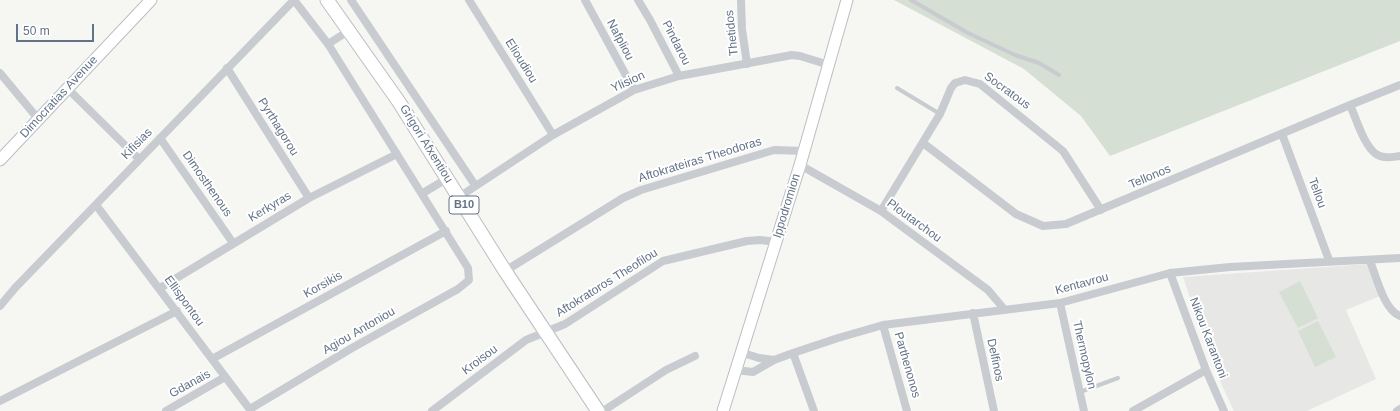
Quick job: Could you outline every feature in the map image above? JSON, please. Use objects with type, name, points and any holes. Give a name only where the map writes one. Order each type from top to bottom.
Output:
[{"type":"main road","name":"Grigori Afxentiou","points":[[327,0],[350,30],[399,102],[505,271],[598,411]]},
{"type":"street","name":"Dimocratias Avenue","points":[[0,160],[151,0]]},
{"type":"street","name":"Kifisias","points":[[0,306],[15,288],[294,0],[328,44],[423,193],[468,268]]},
{"type":"street","name":"Grigori Afxentiou","points":[[351,0],[476,185]]},
{"type":"street","name":"Elioudiou","points":[[469,0],[553,135]]},
{"type":"street","name":"Nafpliou","points":[[585,0],[634,90]]},
{"type":"street","name":"Pindarou","points":[[638,0],[679,76]]},
{"type":"street","name":"Thetidos","points":[[741,0],[742,29],[747,64]]},
{"type":"street","name":"Ippodromion","points":[[723,411],[740,352],[800,165],[847,0]]},
{"type":"street","points":[[328,44],[350,30]]},
{"type":"street","name":"Ylision","points":[[459,197],[553,135],[634,90],[679,76],[797,55],[829,65]]},
{"type":"street","name":"Pyrthagorou","points":[[228,68],[309,198]]},
{"type":"street","points":[[0,73],[39,120]]},
{"type":"street","name":"Socratous","points":[[881,211],[940,114],[951,88],[955,83],[965,80],[980,84],[1063,151],[1101,210]]},
{"type":"street","name":"Tellonos","points":[[923,143],[1016,214],[1043,226],[1066,224],[1400,85]]},
{"type":"street","points":[[68,89],[139,159]]},
{"type":"street","points":[[1350,105],[1368,147],[1377,155],[1389,158],[1400,156]]},
{"type":"street","name":"Tellou","points":[[1282,134],[1329,260]]},
{"type":"street","name":"Dimosthenous","points":[[160,138],[233,243]]},
{"type":"street","name":"Aftokrateiras Theodoras","points":[[505,271],[623,198],[640,190],[774,150],[786,149],[804,151]]},
{"type":"street","name":"Kerkyras","points":[[160,288],[309,198],[397,154]]},
{"type":"street","name":"Ploutarchou","points":[[800,165],[881,211],[988,290],[1004,309]]},
{"type":"street","points":[[423,193],[448,178]]},
{"type":"street","name":"Ellispontou","points":[[96,205],[251,410]]},
{"type":"street","name":"Korsikis","points":[[212,359],[446,231]]},
{"type":"street","name":"Aftokratoros Theofilou","points":[[545,331],[565,324],[663,262],[747,241],[760,240],[776,242]]},
{"type":"street","name":"Kentavrou","points":[[735,370],[753,372],[774,360],[793,353],[883,325],[1060,303],[1170,273],[1329,260],[1400,258]]},
{"type":"street","points":[[1370,260],[1386,303],[1394,313],[1400,316]]},
{"type":"street","name":"Agiou Antoniou","points":[[251,410],[352,348],[458,289],[469,280],[468,268]]},
{"type":"street","name":"Nikou Karantoni","points":[[1170,273],[1206,370],[1224,411]]},
{"type":"street","name":"Thermopylon","points":[[1060,303],[1084,411]]},
{"type":"street","points":[[0,401],[177,312]]},
{"type":"street","name":"Delfinos","points":[[973,313],[994,411]]},
{"type":"street","name":"Parthenonos","points":[[883,325],[907,411]]},
{"type":"street","name":"Kroisou","points":[[432,411],[526,340],[545,331]]},
{"type":"street","points":[[740,352],[759,358],[774,360]]},
{"type":"street","points":[[793,353],[814,411]]},
{"type":"street","points":[[603,411],[660,373],[695,356]]},
{"type":"street","points":[[1133,411],[1206,370]]},
{"type":"street","name":"Gdanais","points":[[166,411],[226,377]]},
{"type":"lane","points":[[911,0],[968,33],[1015,55],[1039,63],[1059,75]]},
{"type":"lane","points":[[897,88],[940,114]]},
{"type":"lane","points":[[1080,392],[1118,378]]},
{"type":"shaded area","points":[[894,0],[1400,0],[1400,41],[1110,156],[1081,116],[1024,69]]},
{"type":"shaded area","points":[[1367,264],[1380,296],[1346,310],[1376,379],[1307,411],[1234,411],[1212,364],[1183,277]]},
{"type":"shaded area","points":[[1300,281],[1318,318],[1298,328],[1279,292]]},
{"type":"shaded area","points":[[1318,321],[1336,357],[1315,367],[1298,331]]}]
